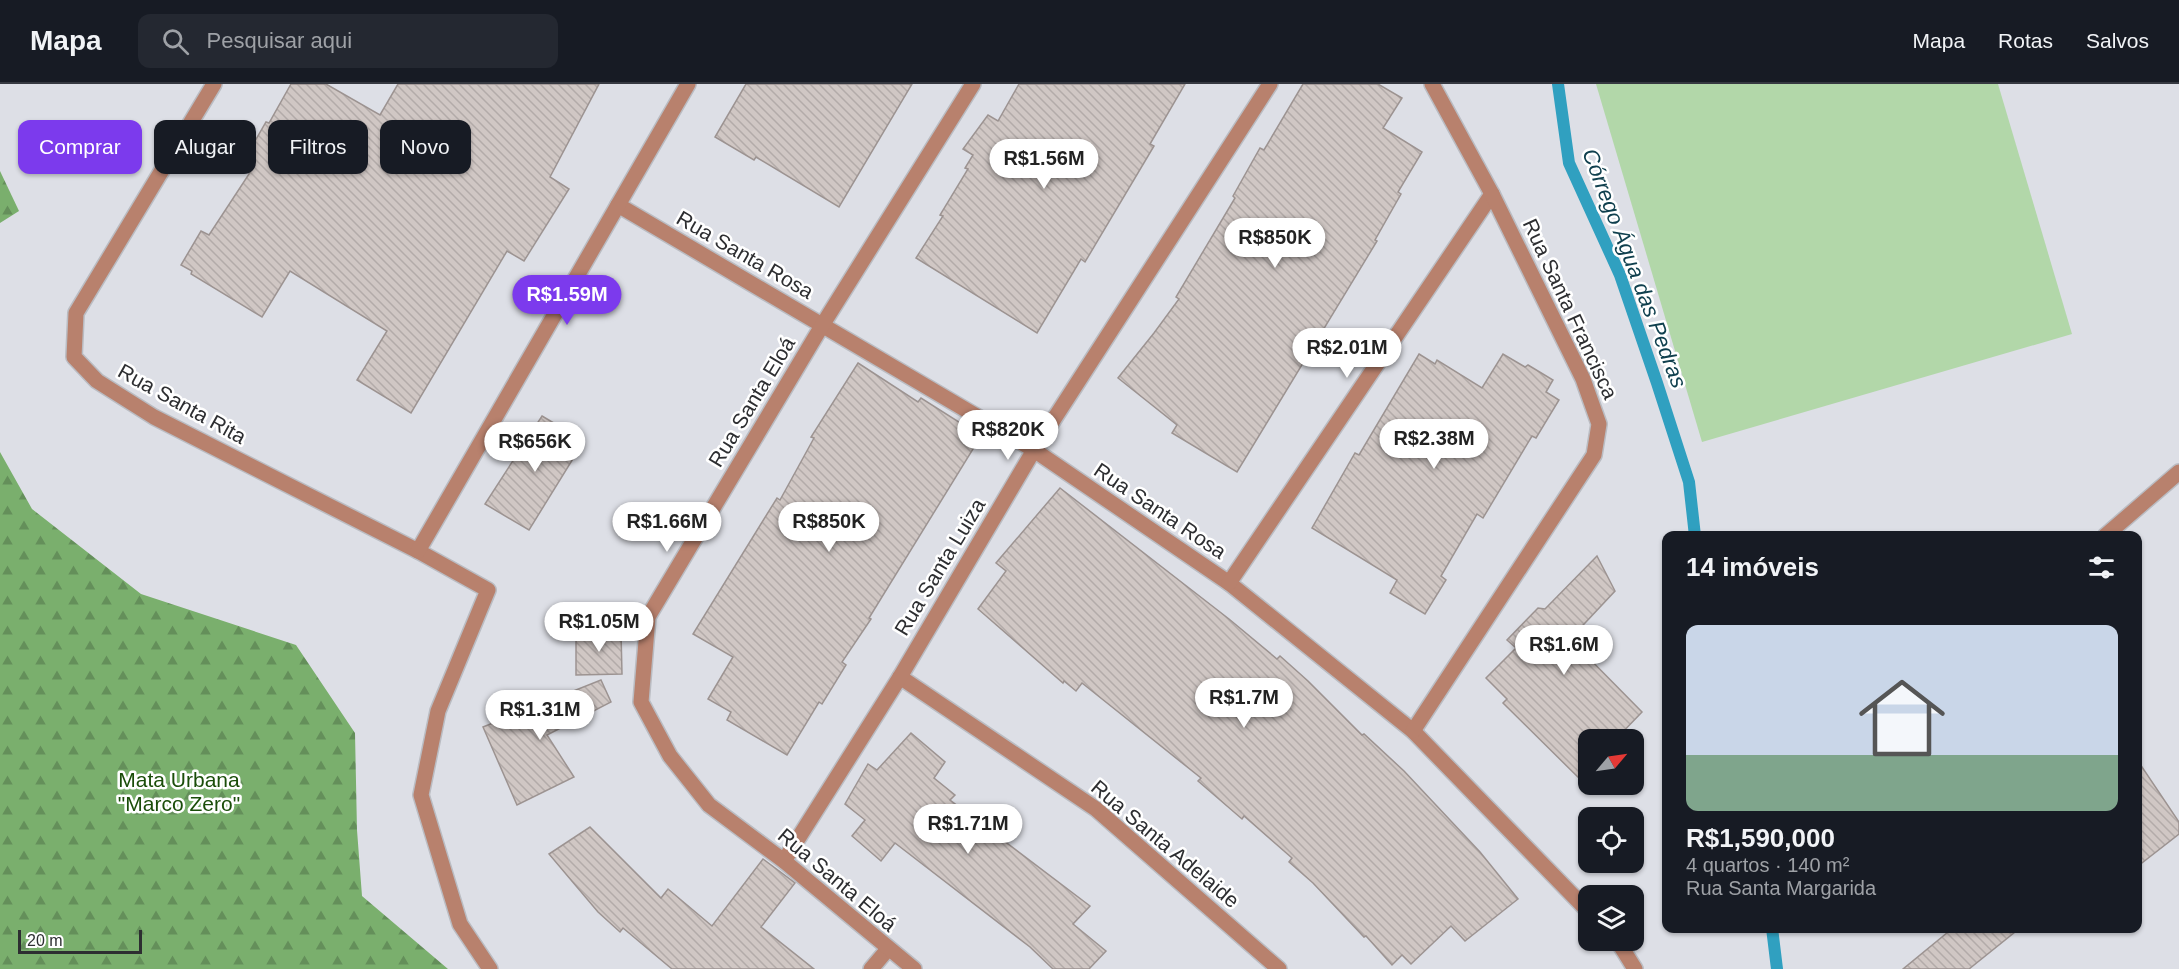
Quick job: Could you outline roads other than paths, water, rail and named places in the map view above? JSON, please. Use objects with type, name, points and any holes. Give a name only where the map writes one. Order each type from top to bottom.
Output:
[{"type":"street","name":"Rua Santa Rita","points":[[214,84],[76,313],[74,357],[97,381],[154,417],[418,551],[488,590],[438,711],[421,795],[460,924],[490,969]]},
{"type":"street","points":[[418,551],[688,84]]},
{"type":"street","name":"Rua Santa Eloá","points":[[914,969],[784,861],[709,805],[670,756],[641,702],[648,617],[823,324],[973,84]]},
{"type":"street","name":"Rua Santa Luiza","points":[[784,861],[900,677],[1034,450],[1270,84]]},
{"type":"street","name":"Rua Santa Francisca","points":[[1413,731],[1594,455],[1599,424],[1583,379],[1492,194],[1432,84]]},
{"type":"street","points":[[1229,583],[1492,194]]},
{"type":"street","name":"Rua Santa Rosa","points":[[618,205],[1034,450],[1229,583],[1413,731],[1578,901]]},
{"type":"street","points":[[2111,531],[2179,472]]},
{"type":"street","name":"Rua Santa Adelaide","points":[[900,677],[1096,809],[1279,969]]},
{"type":"street","points":[[871,969],[888,949]]},
{"type":"street","points":[[1624,951],[1635,969]]},
{"type":"waterway","name":"Córrego Água das Pedras","points":[[1558,84],[1569,163],[1620,275],[1657,383],[1689,482],[1694,531]]},
{"type":"waterway","name":"Córrego Água das Pedras","points":[[1773,933],[1777,969]]},
{"type":"park label","name":"Mata Urbana \"Marco Zero\"","points":[[179,792]]}]
